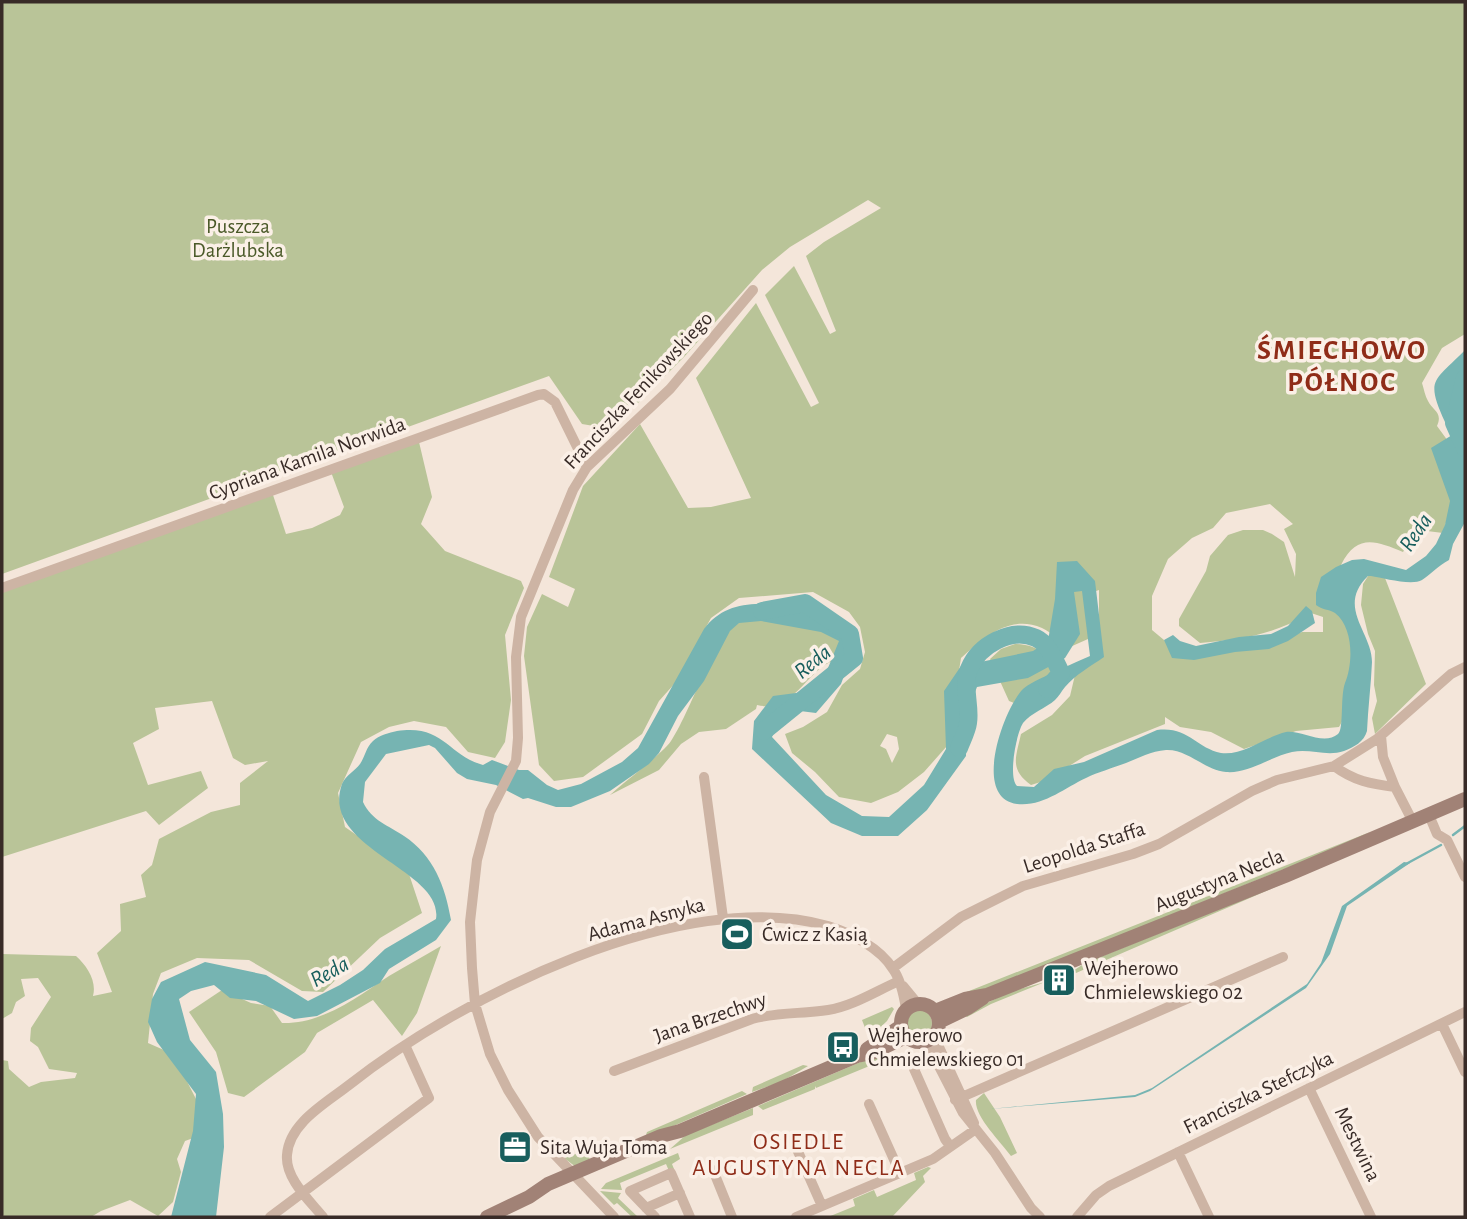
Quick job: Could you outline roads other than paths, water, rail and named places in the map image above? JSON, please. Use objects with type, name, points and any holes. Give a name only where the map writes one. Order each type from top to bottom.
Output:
[{"type":"main road","name":"Augustyna Necla","points":[[934,1027],[965,999],[987,995],[1285,876],[1465,799]]},
{"type":"main road","points":[[912,1006],[930,1006],[934,1027],[919,1042],[903,1031],[900,1020],[912,1006]]},
{"type":"main road","points":[[487,1217],[529,1197],[552,1192],[575,1178],[665,1142],[680,1131],[858,1056],[903,1031]]},
{"type":"street","name":"Franciszka Fenikowskiego","points":[[475,1004],[470,922],[477,860],[490,812],[514,765],[518,738],[516,657],[521,617],[573,490],[587,467],[670,389],[753,290]]},
{"type":"street","name":"Cypriana Kamila Norwida","points":[[2,588],[538,395],[544,394],[555,401],[587,467]]},
{"type":"street","name":"Leopolda Staffa","points":[[893,968],[961,917],[1023,886],[1133,855],[1159,844],[1252,791],[1277,780],[1334,766],[1381,736],[1451,674],[1465,667]]},
{"type":"street","points":[[1381,736],[1383,757],[1413,821]]},
{"type":"street","points":[[1334,766],[1349,777],[1367,784],[1395,787]]},
{"type":"street","points":[[704,777],[723,918]]},
{"type":"street","points":[[1429,815],[1437,834],[1447,840],[1465,877]]},
{"type":"street","name":"Adama Asnyka","points":[[323,1217],[289,1172],[287,1154],[291,1140],[304,1121],[375,1064],[405,1045],[475,1004],[533,975],[594,951],[690,923],[723,918],[784,918],[813,922],[841,930],[879,953],[893,968],[912,1006]]},
{"type":"street","points":[[959,1098],[1283,957]]},
{"type":"street","name":"Jana Brzechwy","points":[[614,1071],[752,1019],[768,1014],[830,1010],[850,1004],[899,981]]},
{"type":"street","points":[[475,1004],[490,1054],[508,1090],[538,1138],[614,1217]]},
{"type":"street","name":"Franciszka Stefczyka","points":[[1077,1217],[1096,1195],[1109,1186],[1465,1012]]},
{"type":"street","points":[[1442,1024],[1465,1072]]},
{"type":"street","points":[[934,1027],[959,1098],[976,1129],[1040,1217]]},
{"type":"street","points":[[270,1217],[429,1098],[405,1045]]},
{"type":"street","points":[[914,1069],[950,1146]]},
{"type":"street","name":"Mestwina","points":[[1309,1088],[1371,1217]]},
{"type":"street","points":[[869,1104],[900,1173]]},
{"type":"street","points":[[796,1217],[933,1159],[976,1129]]},
{"type":"street","points":[[792,1138],[821,1206]]},
{"type":"street","points":[[1178,1152],[1209,1217]]},
{"type":"street","points":[[713,1170],[732,1217]]},
{"type":"street","points":[[655,1217],[630,1191],[671,1173],[690,1217]]},
{"type":"street","points":[[646,1208],[680,1194]]},
{"type":"water","points":[[1465,350],[1465,375],[1452,401],[1457,410],[1465,408],[1465,425],[1458,427],[1445,422],[1434,388],[1440,375]]},
{"type":"water","points":[[1457,432],[1465,433],[1465,522],[1453,544],[1449,560],[1417,582],[1368,576],[1359,587],[1355,598],[1355,609],[1371,651],[1372,662],[1366,735],[1355,746],[1344,751],[1292,752],[1251,768],[1226,772],[1210,768],[1182,753],[1166,750],[1145,755],[1091,776],[1036,803],[1017,804],[1003,798],[996,786],[996,751],[1015,699],[1028,686],[1090,656],[1082,591],[1074,592],[1080,634],[1065,658],[1028,678],[977,687],[967,712],[966,756],[927,810],[898,836],[862,836],[831,823],[752,749],[754,721],[773,696],[819,690],[839,641],[821,632],[761,621],[739,623],[730,631],[704,681],[678,716],[659,753],[649,764],[610,791],[571,807],[556,807],[528,798],[523,799],[496,785],[467,779],[457,773],[435,748],[429,745],[386,754],[365,782],[363,802],[376,818],[414,844],[430,862],[445,895],[451,920],[436,940],[389,969],[380,983],[317,1016],[294,1019],[256,1001],[230,998],[214,985],[191,991],[179,999],[190,1040],[216,1072],[223,1114],[224,1147],[216,1217],[171,1217],[193,1131],[196,1094],[157,1042],[148,1022],[152,999],[161,982],[205,962],[266,975],[308,1001],[340,985],[363,970],[385,949],[436,919],[433,902],[421,886],[364,842],[348,825],[340,806],[342,784],[360,764],[369,746],[378,737],[397,731],[425,732],[471,760],[483,765],[492,760],[519,770],[528,770],[558,790],[581,784],[622,762],[638,748],[704,629],[717,616],[733,608],[770,604],[844,621],[856,643],[841,684],[816,713],[784,709],[772,737],[826,795],[862,816],[889,817],[924,785],[946,749],[944,691],[961,666],[1033,651],[1048,641],[1055,599],[1057,562],[1077,561],[1095,581],[1104,657],[1073,679],[1055,700],[1023,723],[1014,755],[1013,774],[1017,786],[1034,787],[1054,769],[1084,762],[1157,730],[1177,731],[1221,753],[1237,752],[1286,732],[1319,738],[1332,737],[1338,734],[1341,726],[1350,646],[1346,628],[1341,620],[1335,613],[1316,605],[1316,593],[1321,577],[1352,560],[1364,559],[1406,570],[1426,556],[1436,544],[1445,525],[1450,501],[1431,448]]},
{"type":"water","points":[[1306,606],[1312,611],[1315,623],[1288,641],[1269,649],[1194,660],[1172,658],[1164,640],[1173,635],[1180,641],[1196,646],[1271,634],[1288,626]]},
{"type":"water","points":[[1404,862],[1410,863],[1347,906],[1330,954],[1306,988],[1150,1091],[1135,1097],[990,1109],[1135,1095],[1152,1088],[1307,984],[1321,963],[1342,906]]},
{"type":"waterway","name":"Reda","points":[[1465,378],[1454,423],[1465,448]]},
{"type":"waterway","name":"Reda","points":[[762,611],[805,603],[850,634],[854,658],[764,731]]},
{"type":"waterway","name":"Reda","points":[[959,748],[968,723],[967,675],[974,660],[988,646],[997,640],[1016,635],[1026,635],[1041,641],[1051,653],[1061,673],[1047,689]]},
{"type":"waterway","points":[[1453,835],[1465,826]]},
{"type":"waterway","points":[[1406,864],[1441,845]]},
{"type":"place","name":"Ćwicz z Kasią","points":[[737,934]]},
{"type":"place","name":"Wejherowo Chmielewskiego 02","points":[[1059,980]]},
{"type":"place","name":"Wejherowo Chmielewskiego 01","points":[[843,1047]]},
{"type":"place","name":"Sita Wuja Toma","points":[[515,1147]]},
{"type":"district","name":"ŚMIECHOWO PÓŁNOC","points":[[1342,365]]},
{"type":"district","name":"OSIEDLE AUGUSTYNA NECLA","points":[[799,1154]]},
{"type":"park label","name":"Puszcza Darżlubska","points":[[238,238]]}]
